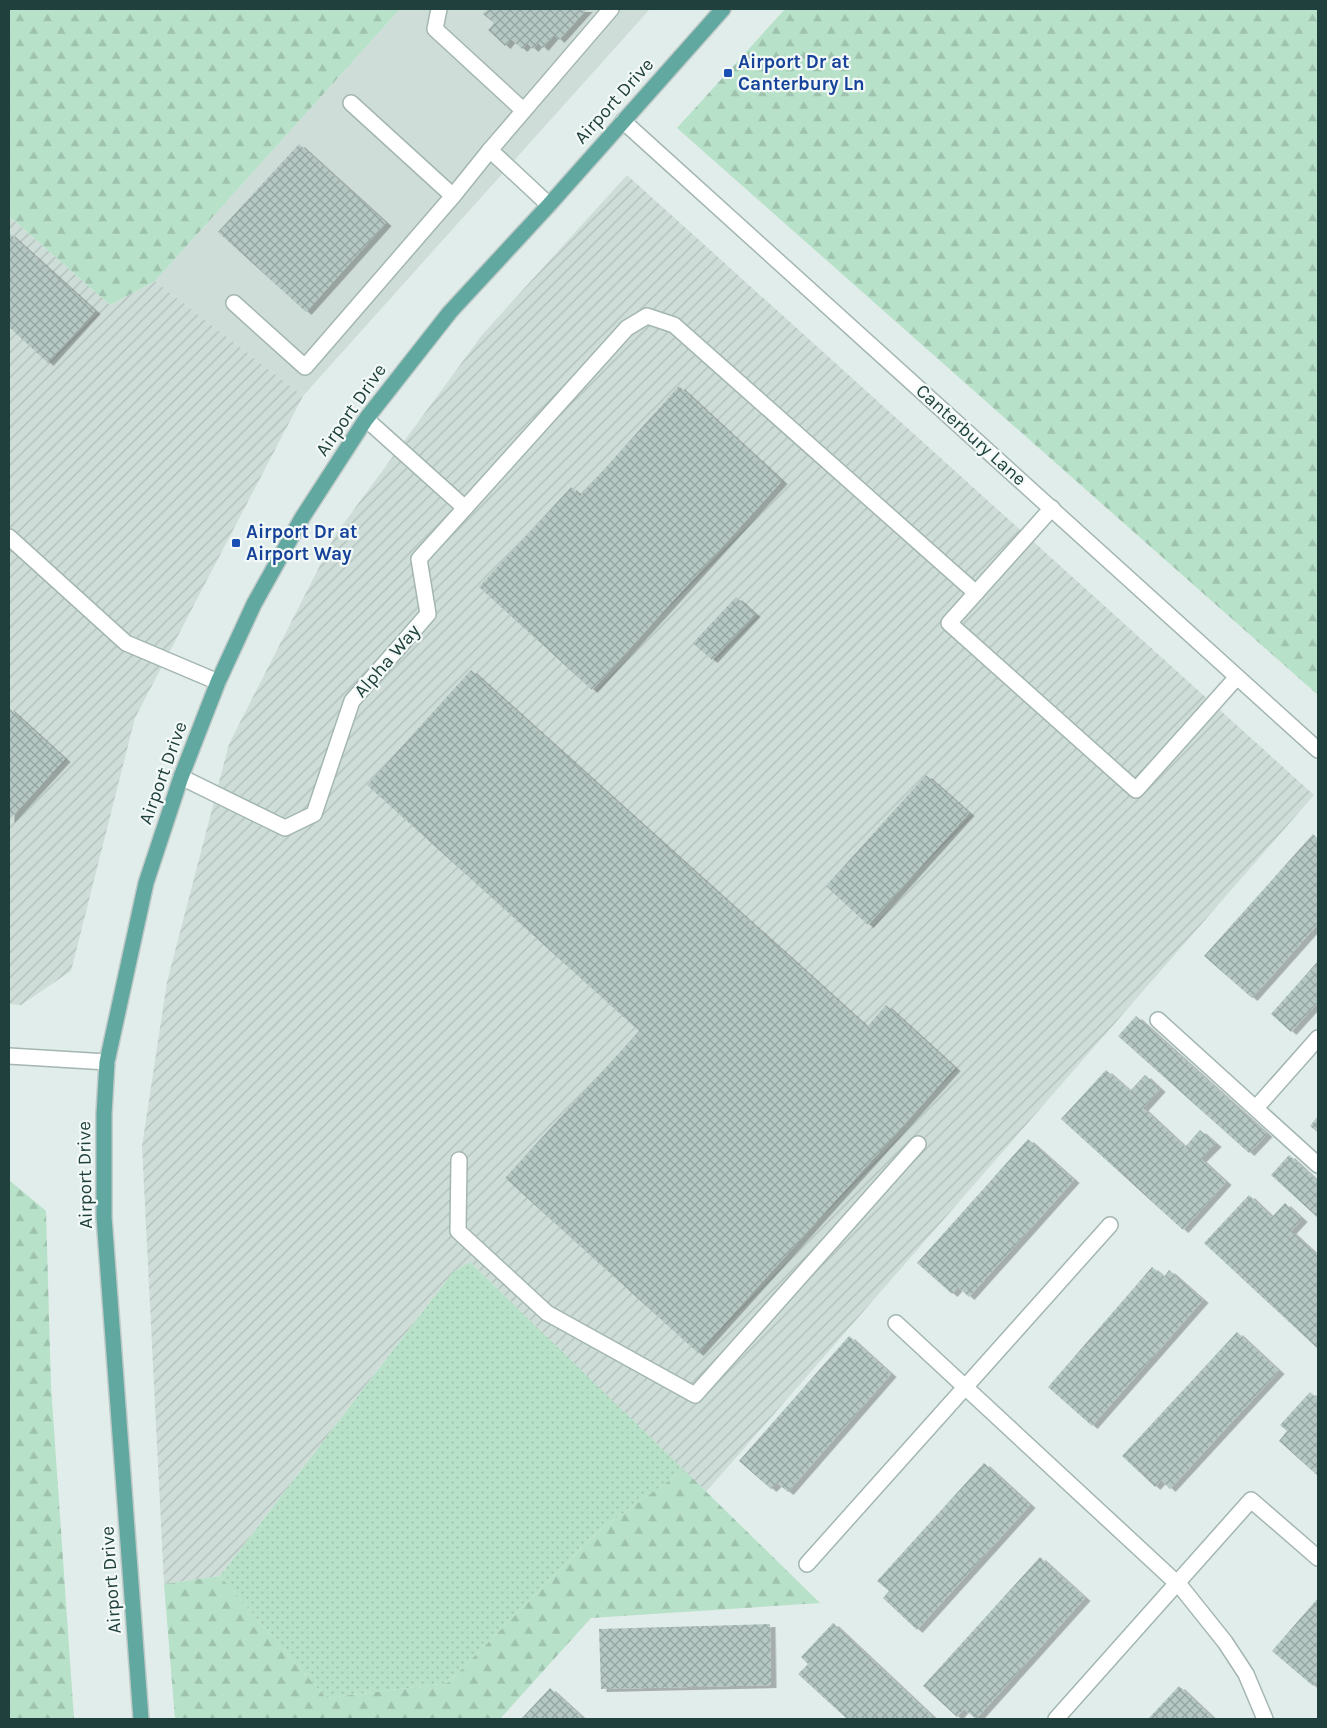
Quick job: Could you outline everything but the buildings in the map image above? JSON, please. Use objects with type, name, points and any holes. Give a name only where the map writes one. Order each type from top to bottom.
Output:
[{"type":"main road","name":"Airport Drive","points":[[141,1719],[104,1217],[104,1114],[107,1062],[146,883],[181,777],[218,682],[254,604],[302,518],[366,419],[450,312],[549,205],[723,9]]},
{"type":"street","points":[[439,9],[435,29],[523,110]]},
{"type":"street","points":[[234,303],[305,366],[453,196],[523,110],[611,9]]},
{"type":"street","points":[[351,103],[453,196]]},
{"type":"street","name":"Canterbury Lane","points":[[623,121],[1318,750]]},
{"type":"street","points":[[490,150],[549,205]]},
{"type":"street","points":[[366,419],[465,508],[627,328],[647,316],[674,325],[976,593]]},
{"type":"street","name":"Alpha Way","points":[[181,777],[285,828],[314,814],[352,701],[428,614],[419,559],[465,508]]},
{"type":"street","points":[[1052,508],[949,623],[1136,790],[1237,677]]},
{"type":"street","points":[[9,537],[126,643],[218,682]]},
{"type":"street","points":[[1158,1020],[1318,1165]]},
{"type":"street","points":[[1256,1108],[1318,1038]]},
{"type":"street","points":[[9,1056],[107,1062]]},
{"type":"street","points":[[459,1160],[458,1231],[547,1313],[695,1395],[918,1144]]},
{"type":"street","points":[[807,1564],[1110,1225]]},
{"type":"street","points":[[896,1323],[1177,1584],[1226,1642],[1246,1674],[1265,1719]]},
{"type":"street","points":[[1056,1719],[1251,1500],[1318,1558]]},
{"type":"shaded area","points":[[400,9],[650,9],[303,396],[155,281]]},
{"type":"shaded area","points":[[627,175],[1314,795],[706,1492],[470,1262],[453,1272],[220,1576],[164,1584],[142,1146],[167,982],[229,744],[336,534],[482,335]]},
{"type":"shaded area","points":[[9,216],[110,305],[155,281],[303,396],[135,718],[71,971],[21,1005],[9,1004]]},
{"type":"green space","points":[[9,9],[400,9],[155,281],[110,305],[9,216]]},
{"type":"green space","points":[[785,9],[1318,9],[1318,695],[677,128]]},
{"type":"green space","points":[[9,1180],[46,1211],[51,1386],[74,1719],[9,1719]]},
{"type":"green space","points":[[470,1262],[684,1470],[601,1529],[448,1683],[326,1698],[220,1576],[453,1272]]},
{"type":"green space","points":[[684,1470],[820,1603],[591,1618],[500,1719],[175,1719],[164,1584],[220,1576],[326,1698],[448,1683],[601,1529]]},
{"type":"place","name":"Airport Dr at Canterbury Ln","points":[[728,73]]},
{"type":"place","name":"Airport Dr at Airport Way","points":[[236,543]]}]
